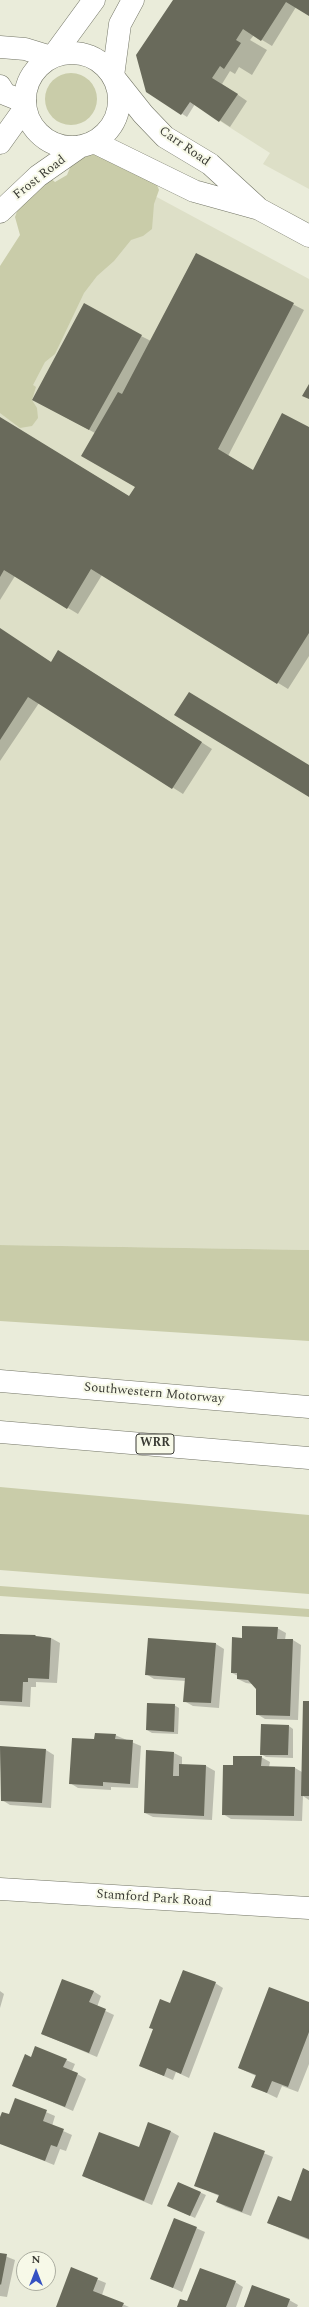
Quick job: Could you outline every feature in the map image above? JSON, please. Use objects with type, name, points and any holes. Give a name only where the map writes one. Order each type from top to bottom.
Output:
[{"type":"main road","points":[[94,0],[52,57],[33,73],[26,90],[25,105],[31,123],[49,141],[64,146],[88,144],[109,129],[118,111],[120,98],[114,77],[120,24],[133,0]]},
{"type":"main road","points":[[0,47],[25,49],[52,57],[72,53],[90,56],[105,66],[114,77]]},
{"type":"main road","name":"Carr Road","points":[[114,77],[143,114],[165,137],[210,164],[259,209]]},
{"type":"main road","points":[[0,86],[5,94],[25,105]]},
{"type":"main road","points":[[0,143],[25,105]]},
{"type":"main road","name":"Carr Road","points":[[88,144],[194,192],[259,209],[309,236]]},
{"type":"main road","name":"Frost Road","points":[[0,212],[38,176],[88,144]]},
{"type":"main road","name":"Southwestern Motorway","points":[[0,1381],[309,1407]]},
{"type":"main road","name":"WRR","points":[[0,1432],[309,1458]]},
{"type":"main road","name":"Stamford Park Road","points":[[0,1889],[309,1908]]},
{"type":"shaded area","points":[[189,0],[309,0],[309,189],[263,164],[270,153],[160,83]]},
{"type":"shaded area","points":[[66,73],[76,73],[90,80],[97,94],[97,104],[90,118],[76,125],[66,125],[56,121],[49,114],[45,104],[45,94],[49,84],[56,77]]},
{"type":"shaded area","points":[[91,149],[157,185],[159,190],[154,204],[152,229],[143,236],[131,240],[114,261],[97,276],[84,293],[55,354],[45,362],[33,385],[36,387],[32,400],[37,408],[38,418],[32,426],[20,428],[0,413],[0,266],[20,235],[15,217],[22,197],[42,171],[55,182],[67,175],[74,158]]},
{"type":"shaded area","points":[[137,194],[153,195],[309,279],[309,1250],[0,1245],[0,409]]},
{"type":"shaded area","points":[[0,1245],[309,1250],[309,1341],[0,1321]]},
{"type":"shaded area","points":[[0,1487],[309,1515],[309,1594],[0,1570]]},
{"type":"shaded area","points":[[0,1586],[309,1609],[309,1617],[0,1596]]},
{"type":"building","points":[[173,0],[309,0],[309,16],[286,2],[261,41],[243,29],[236,40],[241,43],[224,69],[220,66],[212,78],[238,94],[219,122],[190,102],[181,115],[146,92],[136,55]]},
{"type":"building","points":[[196,253],[294,303],[218,449],[253,470],[282,413],[309,427],[309,633],[277,684],[91,569],[67,609],[4,570],[0,577],[0,417],[129,496],[135,487],[81,456],[118,392],[122,394]]},
{"type":"building","points":[[84,303],[142,335],[89,430],[32,400]]},
{"type":"building","points":[[309,384],[309,399],[302,396]]},
{"type":"building","points":[[0,628],[51,662],[58,650],[202,742],[172,789],[28,697],[0,740]]},
{"type":"building","points":[[189,692],[309,765],[309,797],[174,715]]},
{"type":"building","points":[[242,1626],[278,1627],[277,1639],[293,1639],[290,1716],[256,1715],[256,1689],[248,1680],[237,1679],[237,1673],[231,1673],[232,1637],[242,1638]]},
{"type":"building","points":[[0,1634],[36,1635],[35,1636],[51,1638],[49,1679],[28,1678],[28,1682],[23,1682],[22,1702],[0,1701]]},
{"type":"building","points":[[148,1638],[216,1643],[211,1703],[183,1702],[185,1678],[145,1675]]},
{"type":"building","points":[[303,1701],[309,1701],[309,1796],[301,1796]]},
{"type":"building","points":[[147,1703],[175,1704],[174,1732],[146,1730]]},
{"type":"building","points":[[261,1724],[289,1725],[288,1755],[260,1755]]},
{"type":"building","points":[[95,1733],[116,1734],[115,1739],[133,1740],[130,1784],[103,1782],[103,1786],[69,1784],[72,1738],[94,1739]]},
{"type":"building","points":[[0,1746],[46,1749],[42,1803],[1,1801]]},
{"type":"building","points":[[146,1750],[174,1752],[173,1776],[179,1776],[179,1764],[206,1765],[204,1816],[144,1813]]},
{"type":"building","points":[[233,1756],[262,1756],[261,1766],[295,1767],[294,1816],[222,1815],[223,1765],[233,1765]]},
{"type":"building","points":[[183,1970],[216,1982],[181,2074],[167,2068],[164,2076],[139,2066],[153,2029],[149,2028],[160,1999],[170,2003]]},
{"type":"building","points":[[62,1979],[94,1991],[89,2002],[106,2009],[89,2053],[41,2034]]},
{"type":"building","points":[[269,1987],[309,2002],[309,2032],[288,2087],[272,2081],[267,2093],[251,2087],[256,2075],[238,2068]]},
{"type":"building","points":[[35,2046],[67,2059],[63,2067],[78,2073],[65,2107],[12,2086],[25,2054],[31,2057]]},
{"type":"building","points":[[15,2098],[47,2110],[43,2121],[64,2129],[57,2147],[51,2145],[45,2161],[0,2144],[0,2117],[2,2112],[9,2114]]},
{"type":"building","points":[[148,2122],[171,2131],[144,2201],[82,2176],[99,2132],[139,2147]]},
{"type":"building","points":[[214,2132],[265,2151],[242,2212],[216,2202],[219,2195],[194,2186]]},
{"type":"building","points":[[303,2168],[309,2171],[309,2239],[267,2223],[278,2196],[291,2201]]},
{"type":"building","points":[[178,2182],[201,2192],[190,2216],[167,2206]]},
{"type":"building","points":[[174,2218],[197,2227],[173,2288],[150,2279]]},
{"type":"building","points":[[0,2253],[7,2254],[1,2285],[0,2284]]},
{"type":"building","points":[[71,2267],[98,2278],[93,2291],[124,2303],[122,2307],[56,2307]]},
{"type":"building","points":[[200,2268],[236,2281],[226,2307],[177,2307],[180,2299],[187,2301]]},
{"type":"building","points":[[252,2285],[290,2299],[287,2307],[244,2307]]}]
